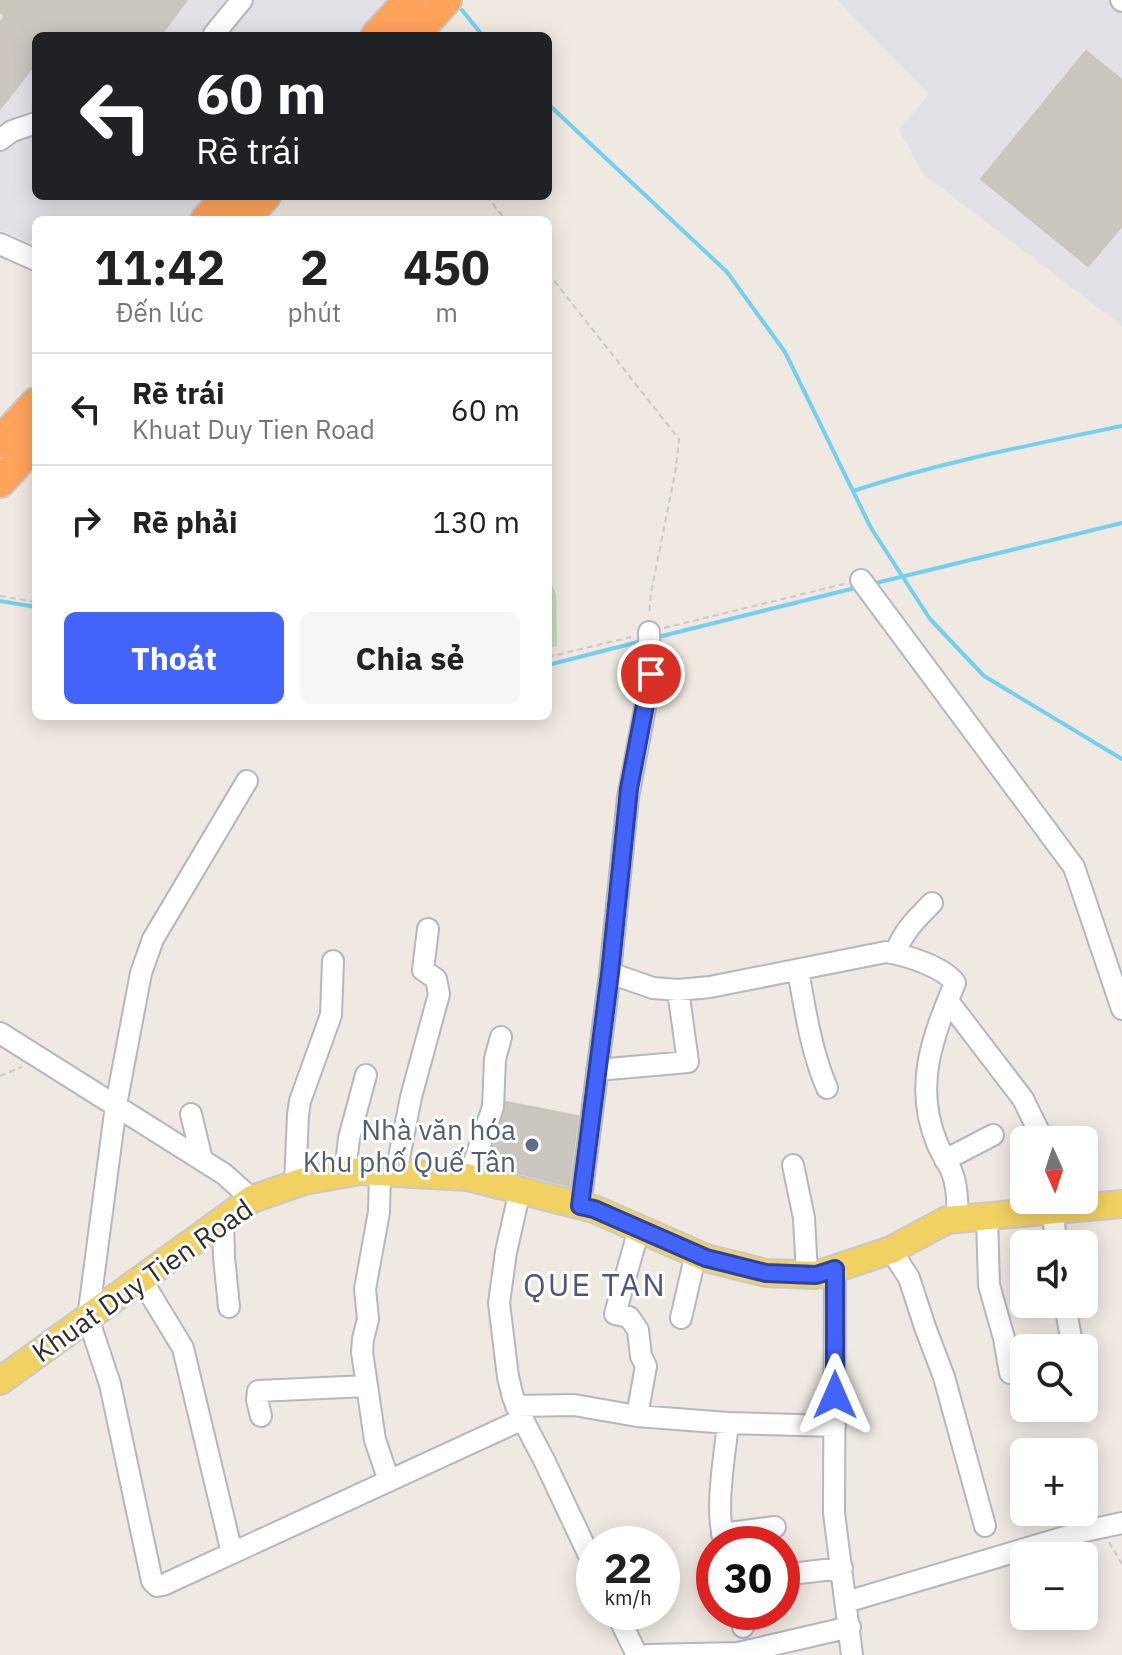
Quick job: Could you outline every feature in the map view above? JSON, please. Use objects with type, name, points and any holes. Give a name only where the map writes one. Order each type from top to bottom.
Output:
[{"type":"highway","points":[[380,32],[409,0]]},
{"type":"highway","points":[[417,32],[446,0]]},
{"type":"highway","points":[[210,216],[224,200]]},
{"type":"highway","points":[[247,216],[261,200]]},
{"type":"highway","points":[[0,442],[32,407]]},
{"type":"highway","points":[[0,482],[32,447]]},
{"type":"main road","name":"Khuat Duy Tien Road","points":[[0,1381],[252,1199],[295,1184],[360,1171],[469,1177],[594,1209],[706,1258],[766,1273],[816,1275],[891,1250],[947,1220],[1010,1213]]},
{"type":"main road","name":"Khuat Duy Tien Road","points":[[1098,1204],[1122,1204]]},
{"type":"street","points":[[216,32],[242,0]]},
{"type":"street","points":[[0,140],[12,131],[32,124]]},
{"type":"street","points":[[0,244],[32,258]]},
{"type":"street","points":[[865,586],[1078,875],[1122,1009]]},
{"type":"street","points":[[580,1206],[610,973],[629,789],[650,682],[649,639]]},
{"type":"street","points":[[247,781],[153,939],[141,973],[116,1105],[88,1318],[110,1384],[152,1581],[157,1586],[163,1585],[389,1481],[520,1412],[574,1405],[637,1416],[728,1423],[835,1426]]},
{"type":"street","points":[[895,953],[901,937],[932,903]]},
{"type":"street","points":[[389,1481],[375,1440],[362,1352],[368,1319],[365,1289],[388,1173],[439,994],[436,979],[423,970],[428,929]]},
{"type":"street","points":[[610,973],[653,988],[678,990],[710,987],[886,952],[901,954],[949,975],[952,992],[1023,1099],[1036,1126]]},
{"type":"street","points":[[295,1184],[300,1101],[331,1015],[333,961]]},
{"type":"street","points":[[798,970],[806,1014],[827,1088]]},
{"type":"street","points":[[597,1070],[688,1062],[678,990]]},
{"type":"street","points":[[952,992],[931,1048],[925,1082],[928,1113],[936,1142],[952,1173],[958,1219]]},
{"type":"street","points":[[0,1033],[224,1174],[252,1199]]},
{"type":"street","points":[[469,1177],[493,1107],[495,1059],[501,1037]]},
{"type":"street","points":[[345,1174],[349,1138],[366,1075]]},
{"type":"street","points":[[191,1114],[202,1160]]},
{"type":"street","points":[[945,1160],[993,1135]]},
{"type":"street","points":[[793,1165],[804,1218],[807,1274]]},
{"type":"street","points":[[520,1190],[499,1303],[508,1377],[520,1412],[576,1528]]},
{"type":"street","points":[[987,1217],[989,1285],[1010,1373]]},
{"type":"street","points":[[223,1220],[229,1307]]},
{"type":"street","points":[[637,1416],[646,1366],[641,1356],[638,1330],[629,1317],[615,1314],[639,1229]]},
{"type":"street","points":[[891,1250],[909,1278],[944,1377],[985,1526]]},
{"type":"street","points":[[681,1318],[696,1253]]},
{"type":"street","points":[[835,1269],[834,1513],[852,1655]]},
{"type":"street","points":[[141,1279],[183,1348],[232,1553]]},
{"type":"street","points":[[261,1416],[258,1391],[367,1386]]},
{"type":"street","points":[[722,1526],[728,1423]]},
{"type":"street","points":[[846,1602],[1122,1523]]},
{"type":"street","points":[[800,1573],[842,1568]]},
{"type":"street","points":[[647,1655],[753,1651],[850,1627]]},
{"type":"street","points":[[625,1630],[637,1655]]},
{"type":"path","points":[[489,200],[503,216]]},
{"type":"path","points":[[552,278],[679,439],[650,602],[649,639]]},
{"type":"path","points":[[552,656],[649,639],[865,586]]},
{"type":"path","points":[[0,596],[32,601]]},
{"type":"path","points":[[1100,1527],[1122,1564]]},
{"type":"shaded area","points":[[0,0],[400,0],[371,32],[32,32],[32,200],[212,200],[197,216],[32,216],[32,243],[0,230]]},
{"type":"shaded area","points":[[837,0],[1122,0],[1122,326],[922,173],[899,130],[929,94]]},
{"type":"green space","points":[[552,586],[556,594],[557,646],[552,647]]},
{"type":"building","points":[[0,0],[187,0],[163,32],[32,32],[32,68],[0,109],[0,23],[5,16],[0,12]]},
{"type":"building","points":[[1086,51],[1122,80],[1122,226],[1088,266],[981,179]]},
{"type":"building","name":"Nhà văn hóa Khu phố Quế Tân","points":[[506,1102],[578,1116],[569,1186],[487,1165]]},
{"type":"waterway","points":[[462,10],[480,32]]},
{"type":"waterway","points":[[552,108],[727,272],[785,352],[871,528],[930,619],[984,676],[1122,759]]},
{"type":"waterway","points":[[853,491],[953,463],[1122,426]]},
{"type":"waterway","points":[[872,584],[1122,523]]},
{"type":"waterway","points":[[654,638],[859,587]]},
{"type":"waterway","points":[[0,601],[32,606]]},
{"type":"waterway","points":[[552,664],[642,641]]},
{"type":"place","name":"Nhà văn hóa Khu phố Quế Tân","points":[[532,1145]]},
{"type":"district","name":"QUE TAN","points":[[595,1284]]},
{"type":"route","points":[[651,674],[629,789],[610,973],[580,1206],[594,1209],[706,1258],[766,1273],[816,1275],[835,1269],[835,1395]]}]
